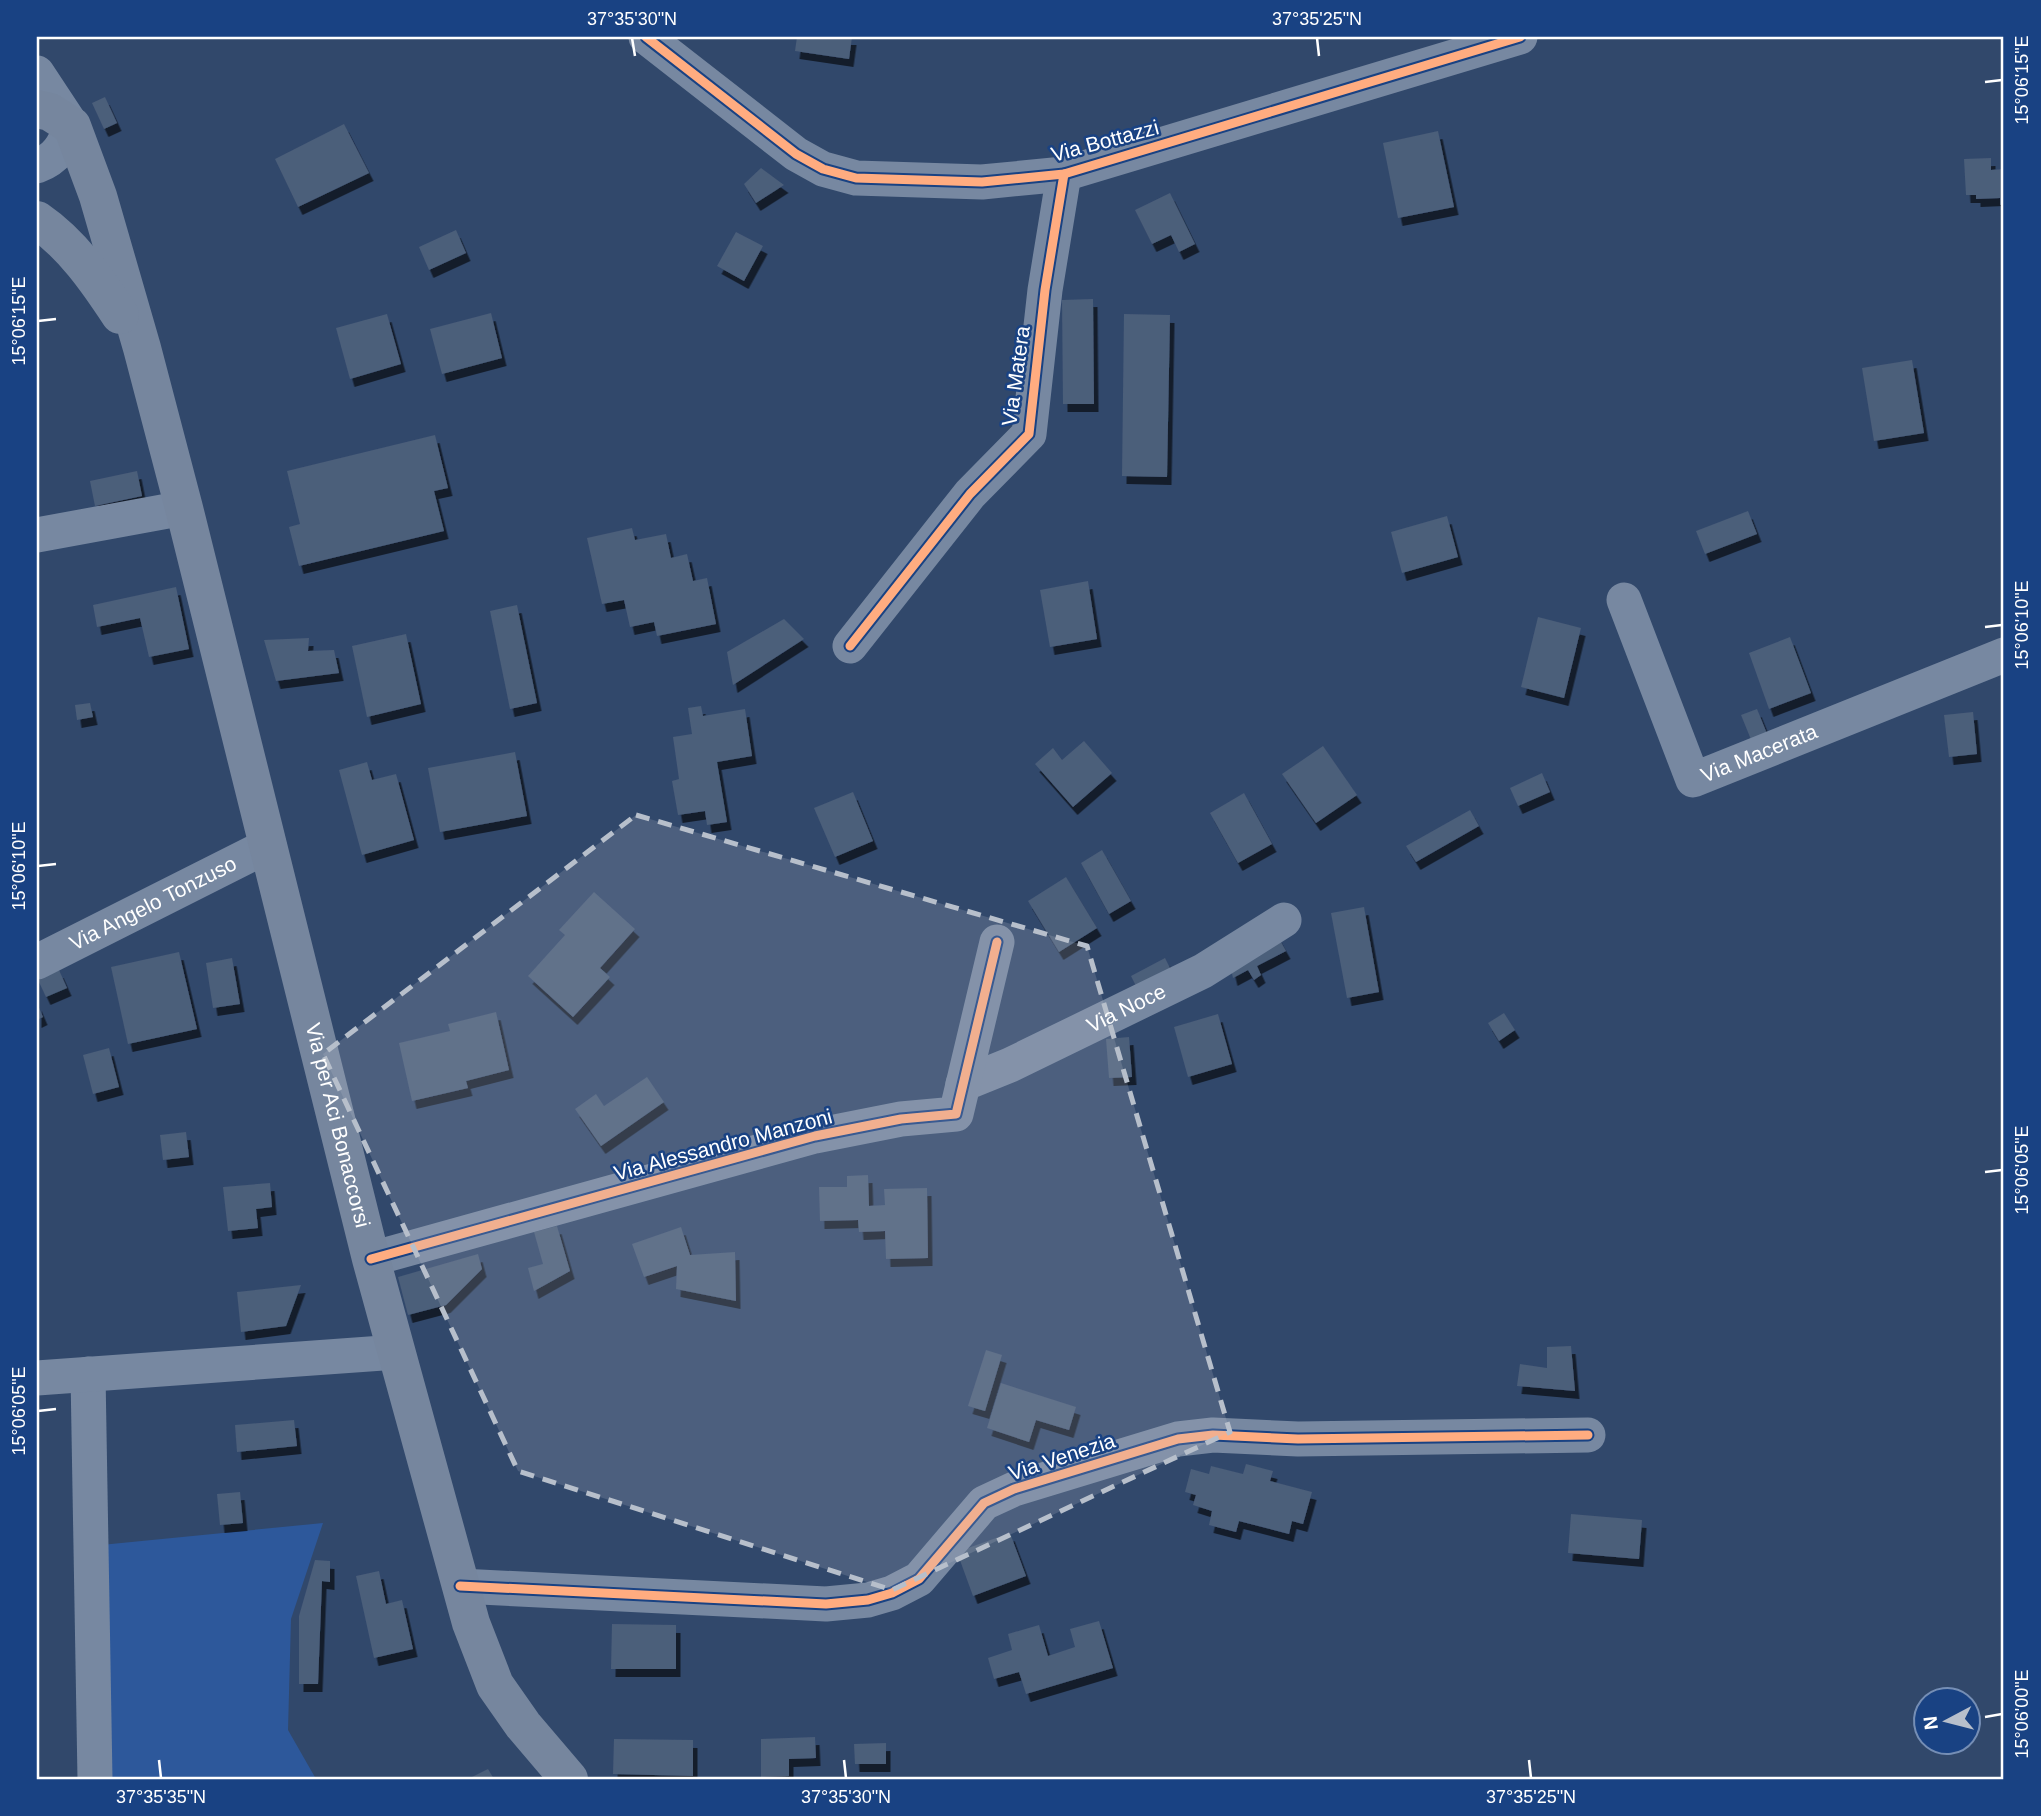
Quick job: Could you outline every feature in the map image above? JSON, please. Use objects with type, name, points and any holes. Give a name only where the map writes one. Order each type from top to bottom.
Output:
[{"type":"main road","points":[[37,109],[72,126]]},
{"type":"main road","name":"Via per Aci Bonaccorsi","points":[[72,126],[98,196],[142,348],[371,1259],[471,1623],[495,1685],[523,1725],[569,1779]]},
{"type":"main road","points":[[37,220],[93,273],[142,348]]},
{"type":"street","name":"Via Bottazzi","points":[[646,37],[796,153],[823,169],[856,178],[982,182],[1064,174],[1520,37]]},
{"type":"street","points":[[37,73],[72,126],[61,152],[37,166]]},
{"type":"street","name":"Via Matera","points":[[850,646],[970,494],[1029,435],[1045,290],[1064,174]]},
{"type":"street","points":[[37,535],[184,508]]},
{"type":"street","name":"Via Macerata","points":[[1624,600],[1693,780],[2004,655]]},
{"type":"street","name":"Via Angelo Tonzuso","points":[[37,962],[269,845]]},
{"type":"street","name":"Via Noce","points":[[963,1084],[1010,1065],[1203,971],[1284,920]]},
{"type":"street","name":"Via Alessandro Manzoni","points":[[371,1259],[815,1136],[901,1119],[956,1114],[997,942]]},
{"type":"street","points":[[37,1378],[397,1352]]},
{"type":"street","points":[[88,1374],[94,1779]]},
{"type":"street","name":"Via Venezia","points":[[460,1586],[826,1604],[868,1600],[892,1593],[919,1579],[984,1503],[1014,1489],[1178,1439],[1213,1435],[1298,1439],[1588,1435]]},
{"type":"highlighted area","points":[[636,815],[1087,946],[1230,1432],[892,1590],[518,1471],[323,1054]]},
{"type":"shaded area","points":[[323,1523],[291,1619],[288,1730],[316,1779],[110,1779],[101,1545]]},
{"type":"building","points":[[797,37],[852,37],[849,59],[795,51]]},
{"type":"building","points":[[105,97],[117,123],[104,129],[92,103]]},
{"type":"building","points":[[344,124],[369,173],[298,207],[275,159]]},
{"type":"building","points":[[1438,131],[1454,207],[1398,218],[1383,143]]},
{"type":"building","points":[[1991,158],[1991,170],[2004,169],[2004,204],[2000,205],[2000,198],[1976,199],[1976,195],[1966,195],[1964,159]]},
{"type":"building","points":[[761,168],[784,185],[756,203],[744,184]]},
{"type":"building","points":[[1170,193],[1195,244],[1179,252],[1171,235],[1152,244],[1135,210]]},
{"type":"building","points":[[456,230],[466,253],[429,270],[419,247]]},
{"type":"building","points":[[736,232],[763,246],[744,281],[717,266]]},
{"type":"building","points":[[1093,299],[1094,404],[1063,404],[1062,300]]},
{"type":"building","points":[[491,313],[502,358],[442,374],[430,329]]},
{"type":"building","points":[[387,314],[401,364],[350,379],[336,328]]},
{"type":"building","points":[[1124,314],[1170,315],[1167,477],[1122,476]]},
{"type":"building","points":[[1912,360],[1924,433],[1874,441],[1862,368]]},
{"type":"building","points":[[435,435],[448,488],[434,491],[444,531],[299,566],[289,527],[300,524],[287,471]]},
{"type":"building","points":[[137,471],[142,496],[95,506],[90,481]]},
{"type":"building","points":[[1748,511],[1757,534],[1705,554],[1696,531]]},
{"type":"building","points":[[1447,516],[1458,557],[1402,573],[1391,532]]},
{"type":"building","points":[[632,528],[635,540],[666,534],[671,558],[687,554],[693,581],[707,578],[716,624],[657,636],[654,622],[630,627],[624,600],[602,604],[587,538]]},
{"type":"building","points":[[1088,581],[1097,639],[1050,647],[1040,590]]},
{"type":"building","points":[[176,587],[189,649],[149,657],[140,618],[97,627],[93,605]]},
{"type":"building","points":[[517,605],[537,703],[510,709],[490,611]]},
{"type":"building","points":[[1538,617],[1581,628],[1564,698],[1521,687]]},
{"type":"building","points":[[784,619],[804,639],[733,685],[727,652]]},
{"type":"building","points":[[406,634],[421,704],[367,717],[352,646]]},
{"type":"building","points":[[1790,637],[1811,693],[1769,709],[1749,653]]},
{"type":"building","points":[[309,638],[308,651],[334,650],[339,673],[276,681],[264,640]]},
{"type":"building","points":[[90,703],[93,717],[77,720],[75,705]]},
{"type":"building","points":[[701,706],[703,716],[745,709],[752,756],[717,762],[727,822],[707,825],[705,811],[678,815],[672,781],[679,779],[673,737],[692,734],[688,708]]},
{"type":"building","points":[[1757,709],[1768,736],[1752,742],[1741,715]]},
{"type":"building","points":[[1973,712],[1977,754],[1949,757],[1944,715]]},
{"type":"building","points":[[1084,741],[1112,773],[1073,807],[1035,764],[1053,748],[1062,760]]},
{"type":"building","points":[[1323,746],[1357,795],[1316,823],[1282,774]]},
{"type":"building","points":[[515,752],[527,816],[440,832],[428,768]]},
{"type":"building","points":[[367,762],[372,780],[396,774],[414,840],[362,855],[339,770]]},
{"type":"building","points":[[1542,773],[1550,792],[1518,806],[1510,788]]},
{"type":"building","points":[[853,792],[873,841],[835,857],[814,808]]},
{"type":"building","points":[[1244,793],[1272,844],[1238,863],[1210,813]]},
{"type":"building","points":[[1470,810],[1479,826],[1416,862],[1406,846]]},
{"type":"building","points":[[1102,850],[1131,901],[1109,914],[1081,863]]},
{"type":"building","points":[[1066,877],[1097,928],[1059,952],[1028,901]]},
{"type":"building","points":[[594,892],[635,929],[600,968],[610,977],[573,1017],[528,976],[565,935],[559,930]]},
{"type":"building","points":[[1364,907],[1379,992],[1347,998],[1331,913]]},
{"type":"building","points":[[1277,935],[1286,951],[1257,966],[1261,975],[1254,980],[1248,970],[1233,978],[1229,961]]},
{"type":"building","points":[[179,952],[197,1029],[128,1044],[111,967]]},
{"type":"building","points":[[232,958],[240,1004],[213,1008],[206,963]]},
{"type":"building","points":[[1165,958],[1173,974],[1139,992],[1131,976]]},
{"type":"building","points":[[59,970],[67,988],[46,997],[38,980]]},
{"type":"building","points":[[37,1003],[43,1017],[37,1020]]},
{"type":"building","points":[[496,1012],[509,1070],[466,1081],[468,1088],[412,1101],[399,1043],[450,1031],[448,1024]]},
{"type":"building","points":[[1504,1013],[1515,1030],[1499,1041],[1488,1023]]},
{"type":"building","points":[[1218,1014],[1232,1064],[1188,1077],[1174,1027]]},
{"type":"building","points":[[1129,1037],[1132,1077],[1109,1078],[1106,1039]]},
{"type":"building","points":[[109,1048],[119,1087],[93,1094],[83,1055]]},
{"type":"building","points":[[647,1077],[664,1102],[601,1146],[575,1109],[596,1094],[604,1106]]},
{"type":"building","points":[[186,1132],[189,1157],[163,1160],[160,1135]]},
{"type":"building","points":[[868,1175],[869,1206],[885,1205],[884,1189],[927,1188],[928,1258],[886,1259],[885,1231],[859,1232],[858,1220],[820,1221],[819,1187],[847,1187],[847,1176]]},
{"type":"building","points":[[270,1183],[272,1207],[256,1209],[258,1228],[228,1231],[223,1187]]},
{"type":"building","points":[[557,1226],[570,1271],[534,1291],[528,1268],[543,1264],[534,1232]]},
{"type":"building","points":[[681,1227],[690,1255],[735,1252],[736,1301],[676,1289],[677,1266],[644,1277],[632,1244]]},
{"type":"building","points":[[478,1254],[482,1269],[446,1305],[408,1315],[398,1277]]},
{"type":"building","points":[[301,1285],[286,1326],[241,1332],[237,1292]]},
{"type":"building","points":[[1571,1346],[1575,1391],[1517,1386],[1520,1364],[1547,1368],[1547,1347]]},
{"type":"building","points":[[986,1350],[1002,1355],[985,1411],[968,1406]]},
{"type":"building","points":[[1001,1383],[1076,1407],[1069,1430],[1036,1420],[1029,1442],[987,1428]]},
{"type":"building","points":[[294,1420],[297,1446],[237,1452],[235,1425]]},
{"type":"building","points":[[1246,1464],[1273,1471],[1270,1481],[1312,1492],[1303,1524],[1292,1521],[1289,1534],[1239,1521],[1236,1532],[1209,1525],[1212,1511],[1193,1505],[1196,1495],[1185,1492],[1191,1469],[1209,1474],[1211,1466],[1243,1474]]},
{"type":"building","points":[[240,1492],[243,1523],[220,1525],[217,1494]]},
{"type":"building","points":[[1571,1514],[1642,1520],[1639,1559],[1568,1553]]},
{"type":"building","points":[[1010,1533],[1026,1576],[973,1596],[957,1552]]},
{"type":"building","points":[[315,1560],[330,1561],[330,1582],[322,1581],[318,1684],[299,1684],[299,1616]]},
{"type":"building","points":[[379,1571],[386,1604],[402,1600],[413,1649],[374,1658],[356,1576]]},
{"type":"building","points":[[1099,1621],[1113,1668],[1026,1694],[1019,1672],[994,1679],[988,1658],[1012,1650],[1008,1634],[1039,1625],[1048,1656],[1075,1647],[1070,1629]]},
{"type":"building","points":[[612,1624],[676,1625],[676,1669],[611,1669]]},
{"type":"building","points":[[815,1737],[816,1758],[789,1759],[789,1776],[761,1777],[761,1739]]},
{"type":"building","points":[[614,1739],[693,1740],[693,1776],[613,1774]]},
{"type":"building","points":[[886,1743],[886,1764],[855,1764],[854,1744]]},
{"type":"building","points":[[488,1769],[494,1779],[468,1779]]},
{"type":"cycle path","points":[[646,37],[796,154],[823,169],[856,178],[982,182],[1064,174],[1520,37]]},
{"type":"cycle path","points":[[850,646],[970,494],[1029,434],[1045,290],[1064,174]]},
{"type":"cycle path","points":[[371,1259],[815,1136],[901,1119],[956,1114],[997,942]]},
{"type":"cycle path","points":[[460,1586],[826,1604],[868,1600],[892,1593],[919,1579],[984,1503],[1014,1489],[1178,1439],[1213,1435],[1298,1439],[1588,1435]]}]
